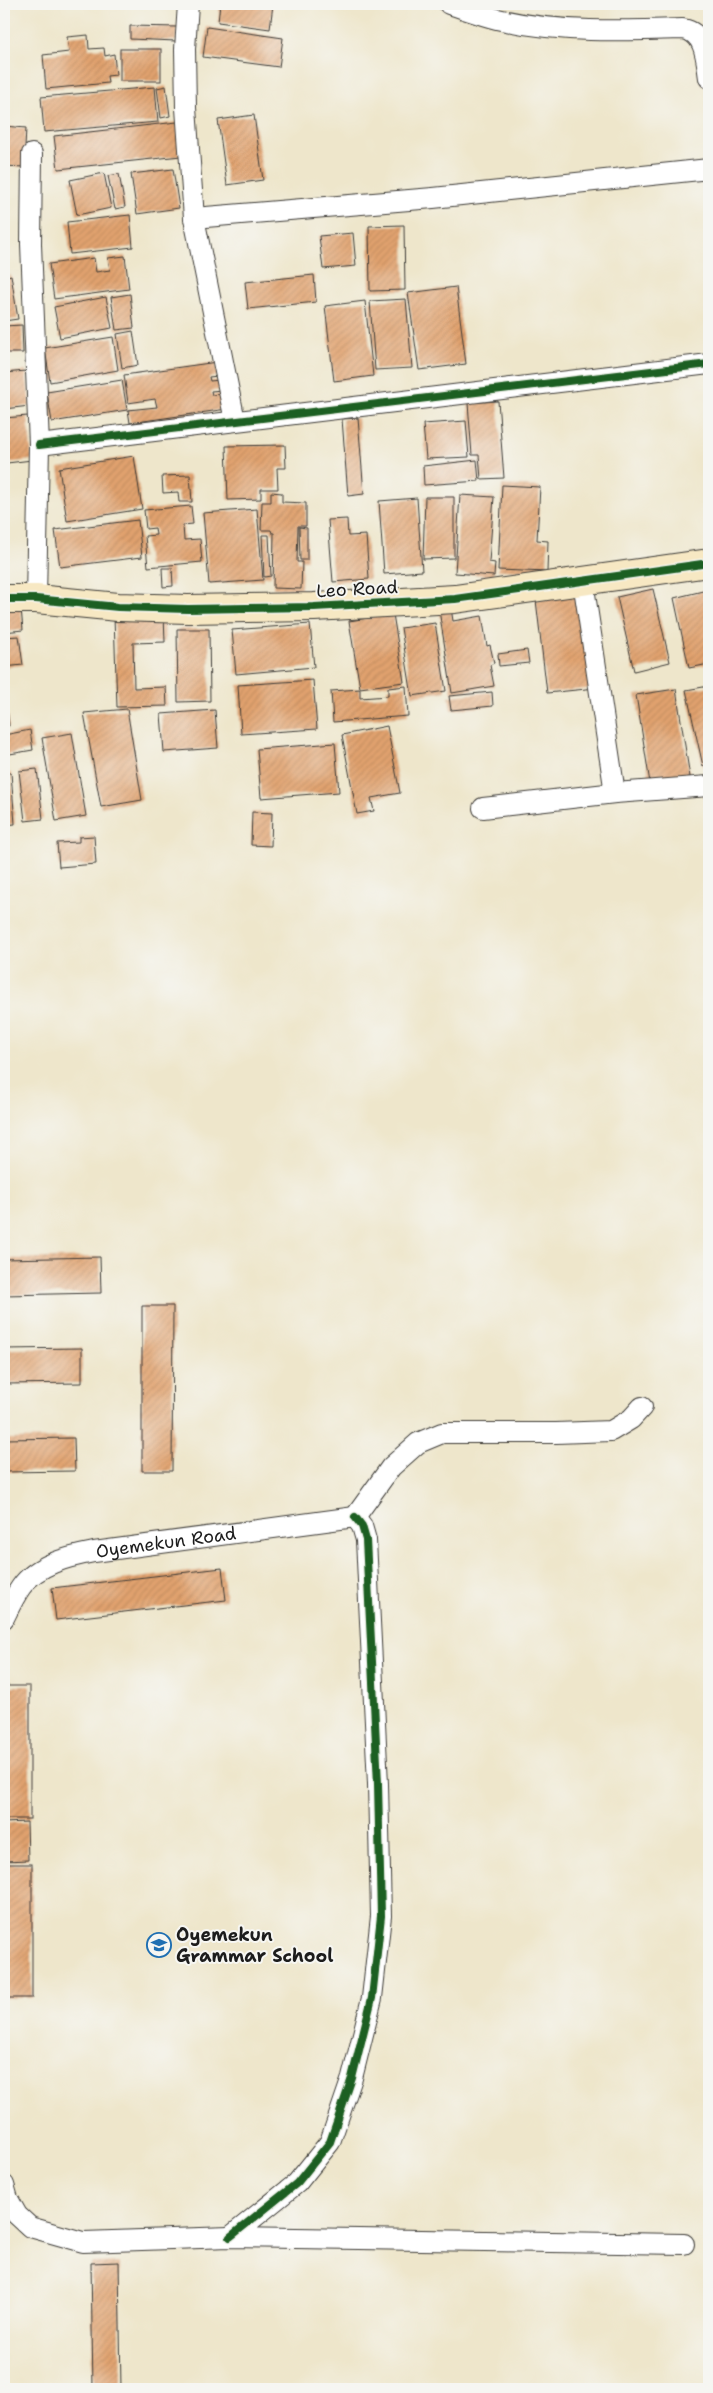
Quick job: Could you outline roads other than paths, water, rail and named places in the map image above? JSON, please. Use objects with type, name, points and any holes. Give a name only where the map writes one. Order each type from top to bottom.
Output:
[{"type":"street","points":[[188,4],[185,49],[186,108],[194,218],[235,421]]},
{"type":"street","points":[[449,4],[496,19],[552,28],[610,32],[691,30],[698,37],[704,48],[709,78]]},
{"type":"street","points":[[32,154],[32,244],[39,445],[36,599]]},
{"type":"street","points":[[194,218],[433,198],[709,169]]},
{"type":"street","points":[[39,445],[709,364]]},
{"type":"street","name":"Leo Road","points":[[4,599],[36,599],[118,607],[188,609],[314,607],[455,599],[709,563]]},
{"type":"street","points":[[583,581],[615,793]]},
{"type":"street","points":[[483,808],[615,793],[709,786]]},
{"type":"street","points":[[230,2237],[297,2183],[330,2142],[352,2078],[372,1998],[381,1916],[378,1784],[366,1540],[362,1526],[355,1517],[390,1467],[418,1443],[442,1433],[610,1431],[631,1419],[642,1407]]},
{"type":"street","name":"Oyemekun Road","points":[[4,1618],[22,1586],[43,1568],[65,1558],[94,1552],[355,1517]]},
{"type":"street","points":[[4,2185],[8,2200],[18,2215],[30,2227],[83,2242],[230,2237],[684,2244]]},
{"type":"place","name":"Oyemekun Grammar School","points":[[159,1945]]}]
